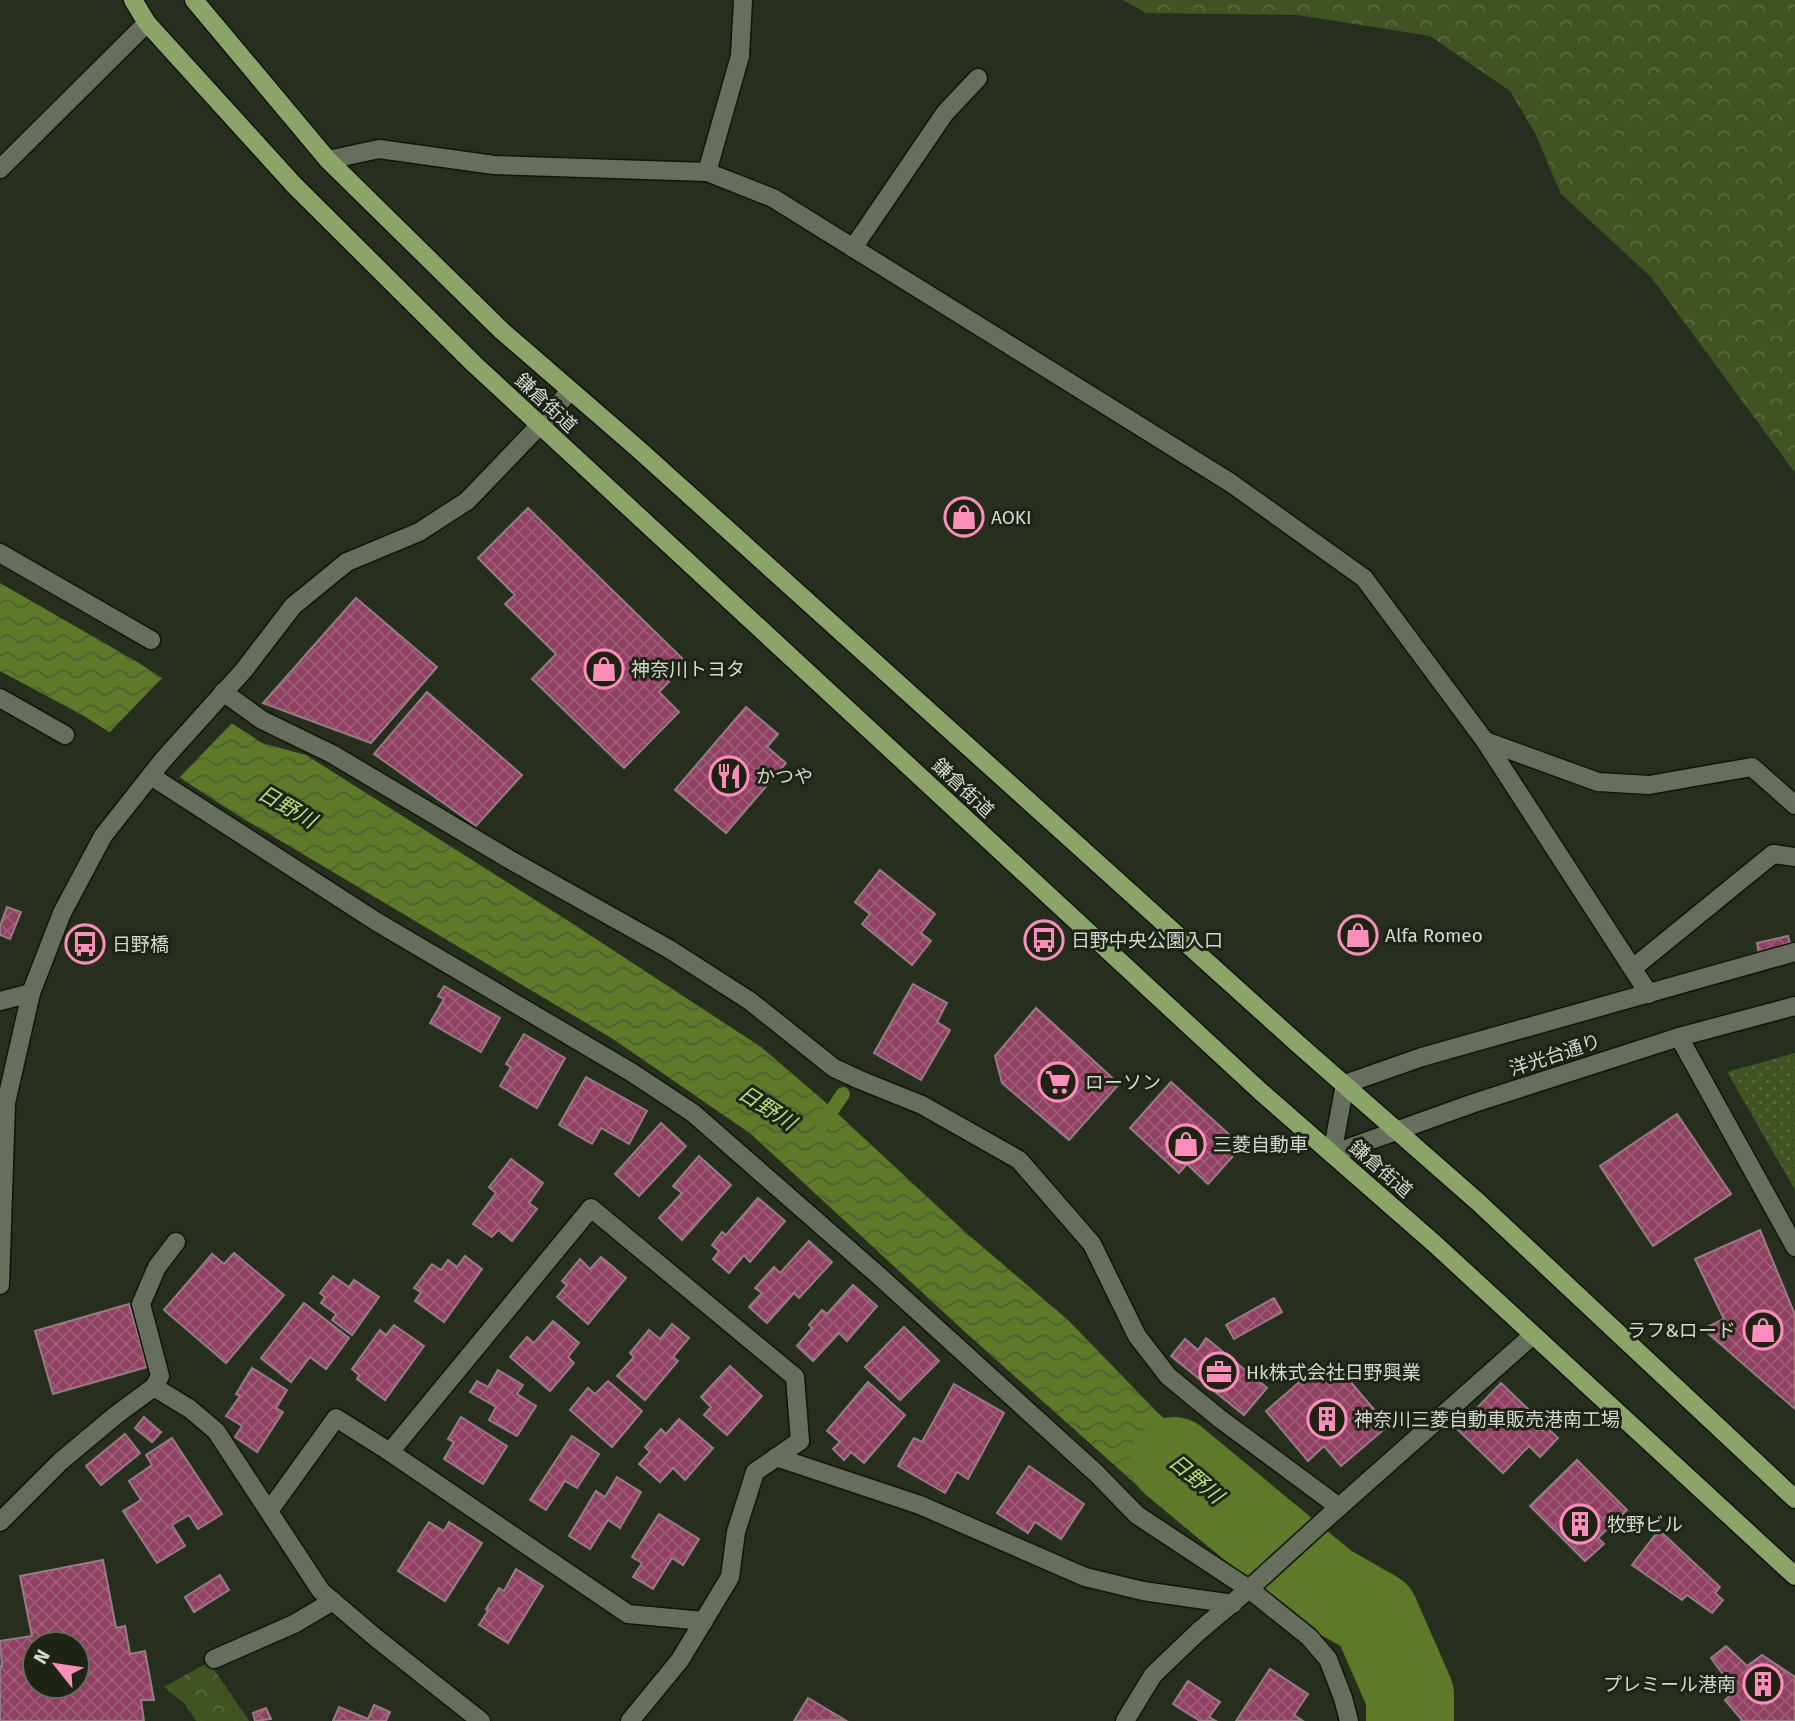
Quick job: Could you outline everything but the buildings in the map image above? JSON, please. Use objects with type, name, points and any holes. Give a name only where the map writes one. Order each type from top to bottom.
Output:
[{"type":"main road","name":"鎌倉街道","points":[[133,0],[147,23],[294,185],[474,364],[1260,1091],[1436,1245],[1795,1576]]},
{"type":"main road","name":"鎌倉街道","points":[[194,0],[328,160],[502,331],[636,447],[1287,1034],[1478,1202],[1795,1499]]},
{"type":"street","points":[[707,172],[740,56],[743,0]]},
{"type":"street","points":[[0,169],[147,23]]},
{"type":"street","points":[[853,248],[945,113],[978,78]]},
{"type":"street","points":[[328,160],[379,149],[494,165],[707,172],[773,198],[1231,483],[1364,578],[1485,741],[1649,994]]},
{"type":"street","points":[[0,1285],[6,1103],[32,993],[62,913],[103,836],[163,760],[244,670],[293,606],[347,562],[419,532],[467,501],[569,391]]},
{"type":"street","points":[[0,553],[151,640]]},
{"type":"street","points":[[0,698],[65,735]]},
{"type":"street","points":[[217,699],[332,754],[507,858],[669,949],[750,1001],[834,1068],[922,1105],[1019,1160],[1092,1244],[1137,1336],[1168,1376],[1334,1511]]},
{"type":"street","points":[[1485,741],[1598,782],[1649,785],[1752,767],[1795,805]]},
{"type":"street","points":[[151,776],[377,922],[631,1072],[693,1113],[878,1275],[1096,1473],[1137,1515],[1255,1584],[1328,1659],[1349,1721]]},
{"type":"street","points":[[1633,968],[1773,854],[1795,858]]},
{"type":"street","points":[[1332,1154],[1345,1084],[1422,1057],[1795,952]]},
{"type":"street","points":[[0,1001],[32,993]]},
{"type":"street","name":"洋光台通り","points":[[1332,1154],[1474,1103],[1679,1037],[1795,1006]]},
{"type":"street","points":[[1679,1037],[1795,1247]]},
{"type":"street","points":[[390,1452],[591,1208],[796,1377],[800,1441],[755,1472],[736,1532],[730,1577],[680,1660],[630,1721]]},
{"type":"street","points":[[0,1522],[61,1461],[154,1387],[160,1376],[141,1304],[157,1267],[176,1242]]},
{"type":"street","points":[[1125,1721],[1153,1675],[1198,1632],[1233,1604],[1533,1335]]},
{"type":"street","points":[[154,1387],[190,1409],[216,1431],[321,1591],[481,1721]]},
{"type":"street","points":[[270,1511],[336,1418],[628,1614],[704,1621]]},
{"type":"street","points":[[776,1457],[920,1505],[1085,1577],[1143,1591],[1233,1604]]},
{"type":"street","points":[[214,1660],[294,1624],[332,1601]]},
{"type":"green space","points":[[1123,0],[1795,0],[1795,473],[1651,277],[1561,194],[1535,133],[1510,91],[1430,36],[1298,15],[1146,13]]},
{"type":"green space","points":[[1795,1053],[1795,1190],[1727,1072]]},
{"type":"green space","points":[[209,1662],[249,1721],[196,1721],[185,1704],[164,1687]]},
{"type":"water","points":[[0,583],[139,663],[262,743],[306,755],[761,1047],[824,1101],[964,1231],[1068,1320],[1158,1413],[1285,1519],[1245,1558],[1149,1496],[964,1331],[751,1134],[613,1039],[239,816],[84,716],[0,671]]},
{"type":"pier","points":[[164,676],[234,721],[177,780],[107,735]]},
{"type":"waterway","points":[[822,1125],[843,1094]]},
{"type":"waterway","name":"日野川","points":[[1174,1461],[1326,1587],[1375,1615],[1410,1695],[1410,1721]]},
{"type":"place","name":"AOKI","points":[[964,517]]},
{"type":"place","name":"神奈川トヨタ","points":[[604,669]]},
{"type":"place","name":"かつや","points":[[729,776]]},
{"type":"place","name":"Alfa Romeo","points":[[1358,935]]},
{"type":"place","name":"日野中央公園入口","points":[[1044,940]]},
{"type":"place","name":"日野橋","points":[[85,944]]},
{"type":"place","name":"ローソン","points":[[1058,1082]]},
{"type":"place","name":"三菱自動車","points":[[1186,1144]]},
{"type":"place","name":"ラフ&ロード","points":[[1763,1330]]},
{"type":"place","name":"Hk株式会社日野興業","points":[[1219,1372]]},
{"type":"place","name":"神奈川三菱自動車販売港南工場","points":[[1327,1419]]},
{"type":"place","name":"牧野ビル","points":[[1580,1524]]},
{"type":"place","name":"プレミール港南","points":[[1763,1684]]}]
